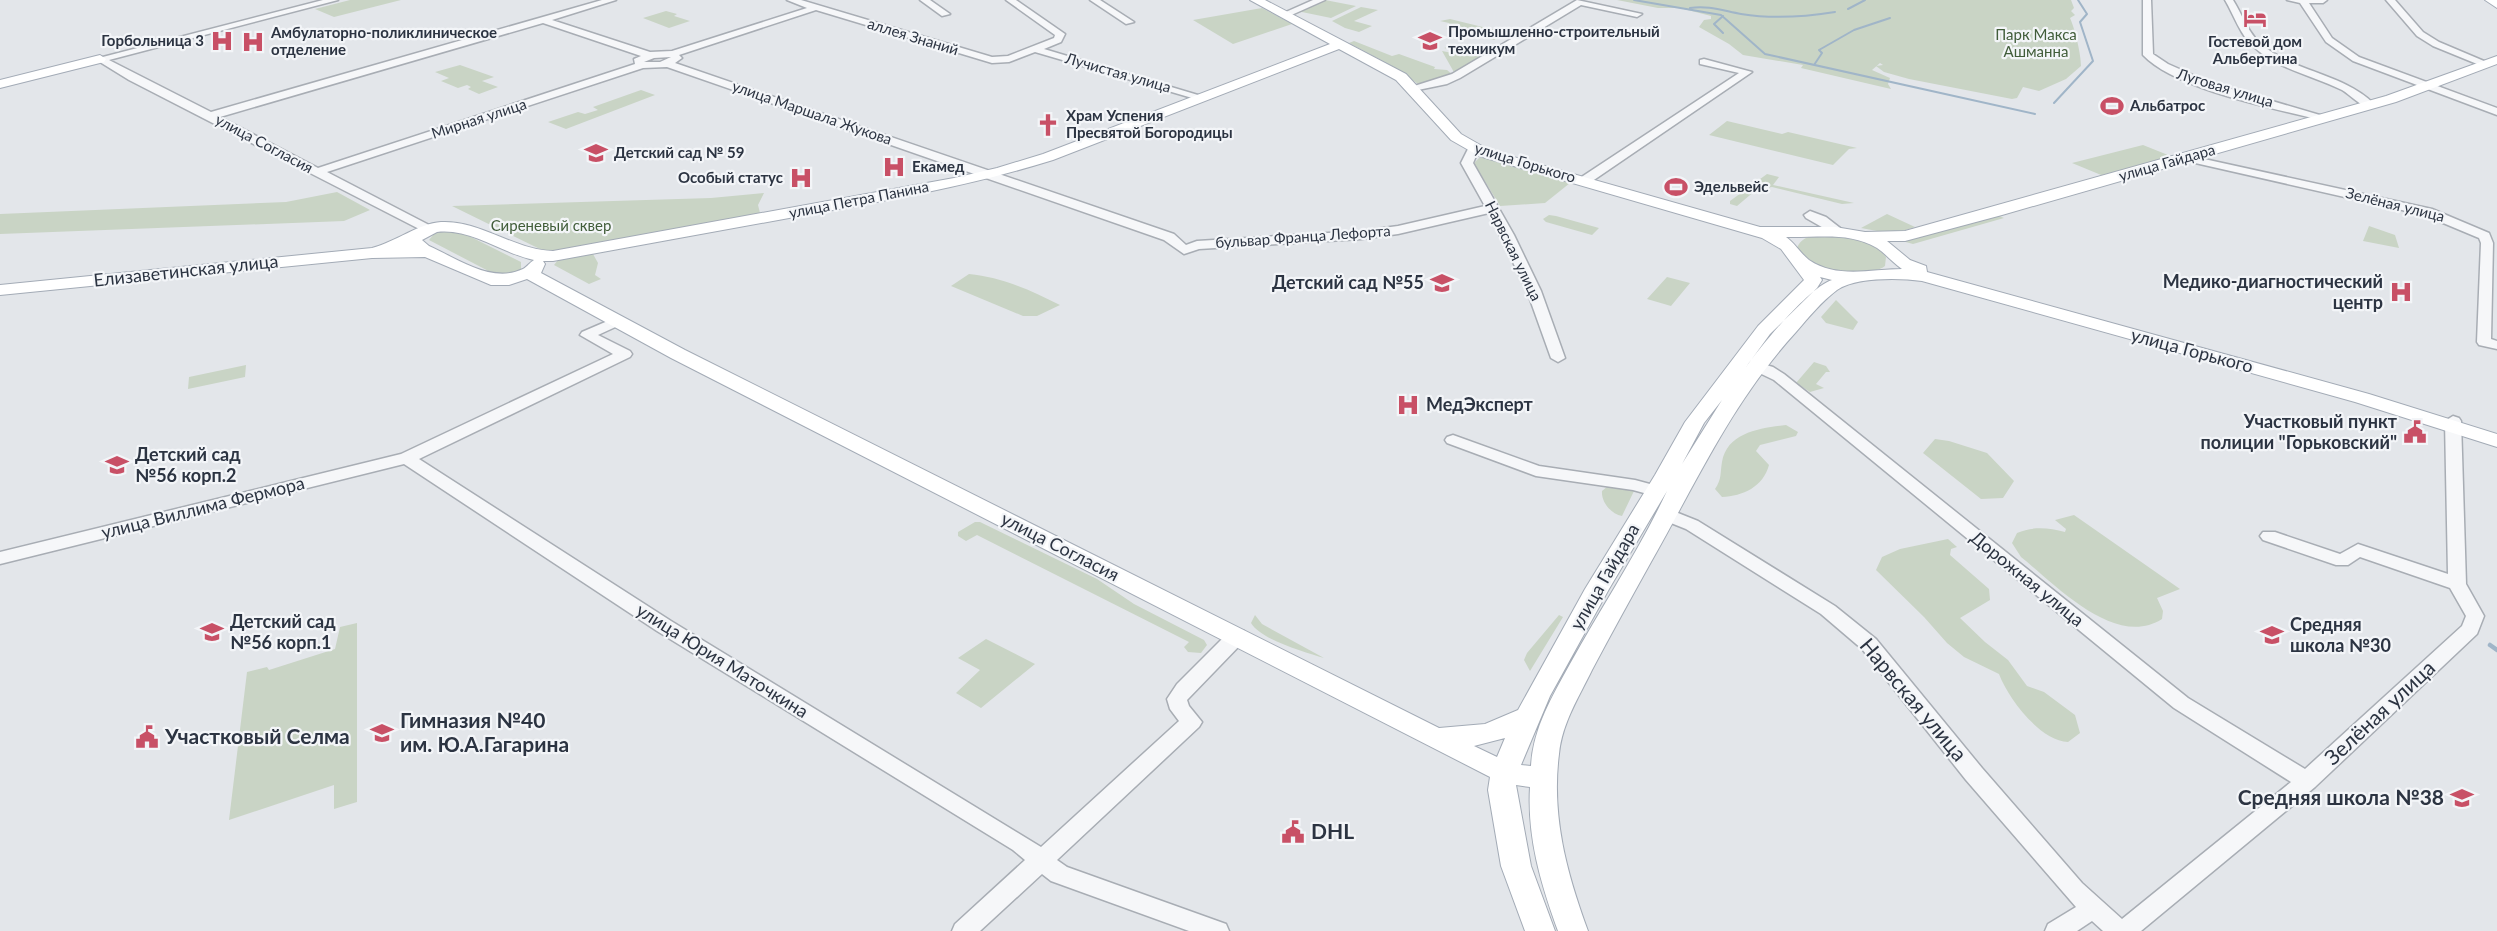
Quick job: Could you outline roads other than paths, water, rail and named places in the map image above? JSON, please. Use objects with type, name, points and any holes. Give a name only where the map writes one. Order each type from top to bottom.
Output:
[{"type":"main road","name":"улица Горького","points":[[1256,0],[1401,76],[1450,133],[1473,148],[1765,234],[1788,248],[1803,264],[1823,273],[1854,278],[1885,274],[1913,274],[2452,424],[2497,434]]},
{"type":"main road","points":[[2491,0],[2497,5]]},
{"type":"main road","name":"улица Петра Панина","points":[[532,265],[989,174],[1042,159],[1342,44]]},
{"type":"main road","points":[[0,84],[100,59]]},
{"type":"main road","name":"улица Гайдара","points":[[1860,235],[1905,236],[2369,105],[2492,62]]},
{"type":"main road","name":"улица Горького","points":[[1733,223],[1778,232],[1817,220],[1838,231],[1876,241],[1915,269],[2327,380],[2497,441]]},
{"type":"main road","name":"улица Горького","points":[[1788,248],[1795,237],[1817,220]]},
{"type":"main road","name":"улица Согласия","points":[[532,265],[509,280],[491,280],[427,252],[418,244],[420,233],[461,228],[532,265],[617,321],[1503,772],[1542,779]]},
{"type":"main road","name":"Елизаветинская улица","points":[[372,253],[420,233]]},
{"type":"main road","points":[[1885,274],[1893,270],[1894,243],[1905,236]]},
{"type":"main road","name":"Елизаветинская улица","points":[[0,290],[372,253],[427,252]]},
{"type":"main road","name":"улица Гайдара","points":[[1540,931],[1516,866],[1502,790],[1503,772],[1528,716],[1597,589],[1695,422],[1736,364],[1764,330],[1811,284],[1813,280],[1811,274],[1803,264]]},
{"type":"main road","name":"улица Гайдара","points":[[1574,931],[1555,882],[1547,846],[1542,779],[1549,734],[1559,709],[1640,559],[1667,515],[1692,465],[1732,399],[1772,346],[1824,292],[1833,285],[1854,278]]},
{"type":"main road","points":[[1438,738],[1489,735],[1510,727],[1528,716]]},
{"type":"street","points":[[100,59],[334,0]]},
{"type":"street","points":[[210,116],[612,0]]},
{"type":"street","name":"аллея Знаний","points":[[791,0],[992,60],[1009,59],[1058,40],[1060,34],[1010,0]]},
{"type":"street","points":[[924,0],[945,14]]},
{"type":"street","points":[[1094,0],[1128,22]]},
{"type":"street","points":[[1284,15],[1321,0]]},
{"type":"street","name":"Луговая улица","points":[[2147,0],[2148,55],[2174,74],[2325,118]]},
{"type":"street","points":[[2229,0],[2257,45],[2301,69],[2358,93],[2369,105]]},
{"type":"street","points":[[2297,1],[2323,0]]},
{"type":"street","points":[[2390,0],[2420,34],[2436,44],[2492,62]]},
{"type":"street","points":[[2297,1],[2330,40],[2356,59],[2497,112]]},
{"type":"street","points":[[1413,88],[1434,85],[1452,78],[1580,2],[1637,14]]},
{"type":"street","points":[[543,20],[645,60],[654,66],[815,8]]},
{"type":"street","name":"Лучистая улица","points":[[1034,49],[1203,98]]},
{"type":"street","name":"улица Согласия","points":[[100,59],[317,172],[420,233]]},
{"type":"street","name":"улица Маршала Жукова","points":[[671,59],[1161,234],[1169,237],[1184,250]]},
{"type":"street","name":"Мирная улица","points":[[317,172],[645,60]]},
{"type":"street","points":[[1584,181],[1747,72],[1704,62]]},
{"type":"street","name":"Нарвская улица","points":[[1473,148],[1467,163],[1494,208],[1534,291],[1558,358]]},
{"type":"street","name":"Зелёная улица","points":[[2186,158],[2428,212],[2484,236],[2487,243],[2490,343]]},
{"type":"street","name":"бульвар Франца Лефорта","points":[[1184,250],[1197,245],[1360,235],[1398,230],[1494,208]]},
{"type":"street","points":[[406,458],[625,354],[587,335],[617,321]]},
{"type":"street","name":"Дорожная улица","points":[[1756,366],[1779,377],[2181,703],[2307,781]]},
{"type":"street","points":[[2269,536],[2342,561],[2358,550],[2457,584],[2452,424]]},
{"type":"street","points":[[1453,440],[1536,471],[1626,483],[1655,491]]},
{"type":"street","name":"улица Виллима Фермора","points":[[0,558],[406,458]]},
{"type":"street","name":"улица Юрия Маточкина","points":[[406,458],[664,626],[1021,844],[1059,874],[1217,931]]},
{"type":"street","name":"Нарвская улица","points":[[1667,515],[1692,525],[1789,585],[1832,613],[1869,644],[1974,774],[2074,890],[2092,909],[2119,931]]},
{"type":"street","name":"Зелёная улица","points":[[2124,931],[2307,781],[2470,629],[2475,616],[2474,611],[2457,584]]},
{"type":"street","points":[[964,931],[1192,722],[1180,709],[1177,699],[1184,689],[1237,636]]},
{"type":"street","points":[[2057,931],[2092,909]]},
{"type":"waterway","points":[[1634,0],[1723,16]]},
{"type":"waterway","points":[[1848,9],[1865,0]]},
{"type":"waterway","points":[[2054,103],[2093,61],[2080,22],[2087,14],[2078,0]]},
{"type":"waterway","points":[[1690,8],[1710,8],[1753,16],[1776,17],[1835,12]]},
{"type":"waterway","points":[[1723,16],[1765,54],[1814,65]]},
{"type":"waterway","points":[[1723,16],[1714,24],[1723,33]]},
{"type":"waterway","points":[[1814,65],[1822,53],[1819,50],[1854,30],[1890,18]]},
{"type":"waterway","points":[[1814,65],[2035,114]]},
{"type":"waterway","points":[[2490,645],[2497,650]]},
{"type":"place","name":"Гостевой дом Альбертина","points":[[2255,18]]},
{"type":"place","name":"Горбольница 3","points":[[222,41]]},
{"type":"place","name":"Промышленно-строительный техникум","points":[[1430,41]]},
{"type":"place","name":"Амбулаторно-поликлиническое отделение","points":[[253,42]]},
{"type":"place","name":"Альбатрос","points":[[2112,106]]},
{"type":"place","name":"Храм Успения Пресвятой Богородицы","points":[[1048,125]]},
{"type":"place","name":"Детский сад № 59","points":[[596,153]]},
{"type":"place","name":"Екамед","points":[[894,167]]},
{"type":"place","name":"Особый статус","points":[[801,178]]},
{"type":"place","name":"Эдельвейс","points":[[1676,187]]},
{"type":"place","name":"Детский сад №55","points":[[1442,283]]},
{"type":"place","name":"Медико-диагностический центр","points":[[2401,292]]},
{"type":"place","name":"МедЭксперт","points":[[1408,405]]},
{"type":"place","name":"Участковый пункт полиции \"Горьковский\"","points":[[2415,432]]},
{"type":"place","name":"Детский сад №56 корп.2","points":[[117,465]]},
{"type":"place","name":"Детский сад №56 корп.1","points":[[212,632]]},
{"type":"place","name":"Средняя школа №30","points":[[2272,635]]},
{"type":"place","name":"Гимназия №40 им. Ю.А.Гагарина","points":[[382,733]]},
{"type":"place","name":"Участковый Селма","points":[[147,737]]},
{"type":"place","name":"Средняя школа №38","points":[[2462,798]]},
{"type":"place","name":"DHL","points":[[1293,832]]},
{"type":"park label","name":"Парк Макса Ашманна","points":[[2036,44]]},
{"type":"park label","name":"Сиреневый сквер","points":[[551,226]]}]
